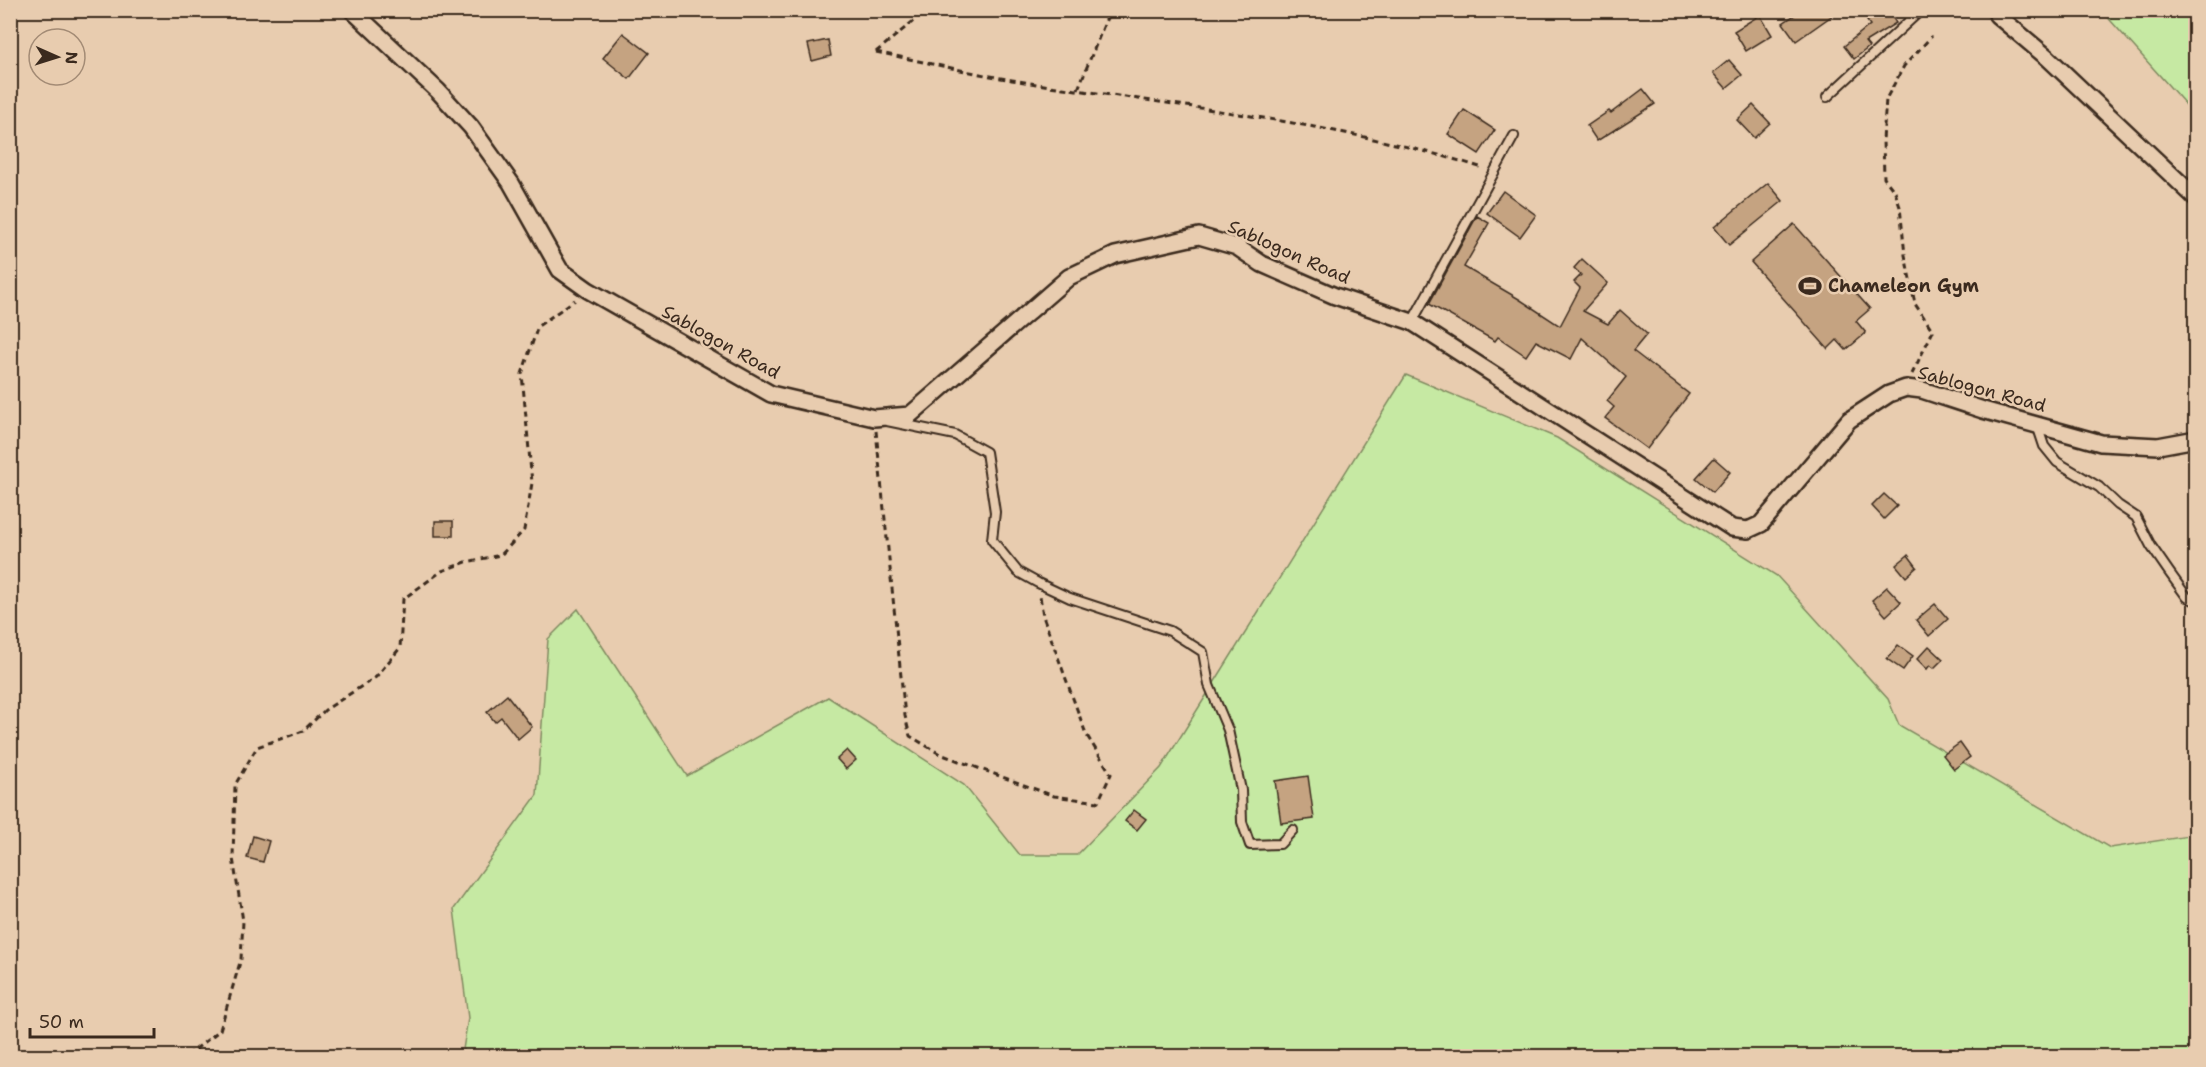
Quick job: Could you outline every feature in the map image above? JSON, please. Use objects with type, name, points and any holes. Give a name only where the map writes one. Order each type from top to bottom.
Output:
[{"type":"street","name":"Sablogon Road","points":[[352,10],[432,85],[471,127],[512,183],[560,270],[588,290],[771,394],[874,418],[910,415],[1069,277],[1114,255],[1199,236],[1237,247],[1262,264],[1317,289],[1412,322],[1731,528],[1748,530],[1761,524],[1849,420],[1889,394],[1906,388],[1922,390],[1983,410],[2101,443],[2158,446],[2196,439]]},
{"type":"street","points":[[1994,13],[2048,58],[2196,198]]},
{"type":"lane","points":[[1827,97],[1921,10]]},
{"type":"lane","points":[[1412,322],[1514,136]]},
{"type":"lane","points":[[874,418],[916,429],[955,435],[986,452],[995,512],[992,540],[1018,572],[1070,598],[1170,631],[1203,652],[1209,685],[1228,730],[1240,790],[1242,822],[1250,845],[1280,844],[1293,830]]},
{"type":"lane","points":[[2037,424],[2044,446],[2057,462],[2099,487],[2118,505],[2136,517],[2151,546],[2169,572],[2187,597],[2196,601]]},
{"type":"path","points":[[920,10],[916,19],[876,52],[1036,84],[1078,88],[1423,149],[1494,172]]},
{"type":"path","points":[[1078,88],[1110,10]]},
{"type":"path","points":[[1906,388],[1933,331],[1915,304],[1905,255],[1900,207],[1895,192],[1884,178],[1886,99],[1904,66],[1932,36]]},
{"type":"path","points":[[187,1056],[220,1030],[241,959],[243,921],[233,858],[235,785],[257,747],[303,731],[325,710],[376,677],[400,648],[403,599],[442,571],[466,562],[501,555],[524,530],[532,483],[522,374],[538,326],[588,290]]},
{"type":"path","points":[[874,418],[905,716],[910,736],[940,754],[1054,796],[1098,802],[1112,774],[1086,734],[1043,616],[1038,583]]},
{"type":"green space","points":[[2102,11],[2195,11],[2195,115]]},
{"type":"green space","points":[[1406,375],[1557,438],[1777,576],[1888,699],[1899,725],[2110,848],[2195,835],[2195,1056],[462,1056],[468,1018],[454,909],[537,795],[548,639],[578,609],[687,776],[828,697],[964,785],[1020,855],[1077,855],[1161,768]]},
{"type":"building","points":[[1802,10],[1840,10],[1796,41],[1783,23]]},
{"type":"building","points":[[1884,10],[1888,10],[1896,23],[1865,42],[1869,47],[1854,59],[1844,46],[1870,25],[1867,21]]},
{"type":"building","points":[[1760,15],[1772,35],[1746,51],[1734,31]]},
{"type":"building","points":[[623,33],[649,53],[629,79],[603,58]]},
{"type":"building","points":[[828,40],[831,56],[812,61],[808,44]]},
{"type":"building","points":[[1729,60],[1742,75],[1726,88],[1713,73]]},
{"type":"building","points":[[1643,89],[1655,104],[1597,141],[1587,126],[1609,111],[1611,113]]},
{"type":"building","points":[[1753,105],[1770,123],[1754,138],[1737,120]]},
{"type":"building","points":[[1464,110],[1495,130],[1479,154],[1448,134]]},
{"type":"building","points":[[1768,183],[1783,201],[1729,245],[1714,227]]},
{"type":"building","points":[[1503,191],[1536,215],[1520,237],[1487,213]]},
{"type":"building","points":[[1477,216],[1489,223],[1464,267],[1560,326],[1580,288],[1574,282],[1581,275],[1574,268],[1582,259],[1608,283],[1583,311],[1608,324],[1620,310],[1647,334],[1633,351],[1689,394],[1647,449],[1605,418],[1614,407],[1607,401],[1626,377],[1582,338],[1571,359],[1536,341],[1526,356],[1498,337],[1495,341],[1429,304]]},
{"type":"building","name":"Chameleon Gym","points":[[1794,224],[1870,309],[1856,321],[1866,333],[1846,350],[1837,340],[1828,349],[1751,262]]},
{"type":"building","points":[[1714,458],[1730,472],[1713,492],[1696,478]]},
{"type":"building","points":[[1884,494],[1897,506],[1884,519],[1872,506]]},
{"type":"building","points":[[435,521],[453,521],[453,536],[435,536]]},
{"type":"building","points":[[1908,555],[1917,567],[1906,577],[1896,565]]},
{"type":"building","points":[[1887,587],[1901,602],[1886,616],[1872,600]]},
{"type":"building","points":[[1935,604],[1948,619],[1929,636],[1916,620]]},
{"type":"building","points":[[1898,645],[1913,656],[1903,670],[1887,659]]},
{"type":"building","points":[[1929,646],[1943,659],[1934,668],[1930,665],[1927,669],[1917,659]]},
{"type":"building","points":[[507,695],[532,727],[518,739],[501,717],[495,722],[487,712]]},
{"type":"building","points":[[1960,743],[1970,757],[1954,769],[1943,755]]},
{"type":"building","points":[[847,750],[856,760],[846,769],[837,759]]},
{"type":"building","points":[[1308,776],[1314,819],[1281,823],[1275,781]]},
{"type":"building","points":[[1134,810],[1146,819],[1137,830],[1125,821]]},
{"type":"building","points":[[253,836],[269,841],[263,862],[247,858]]},
{"type":"place","name":"Chameleon Gym","points":[[1810,286]]}]
